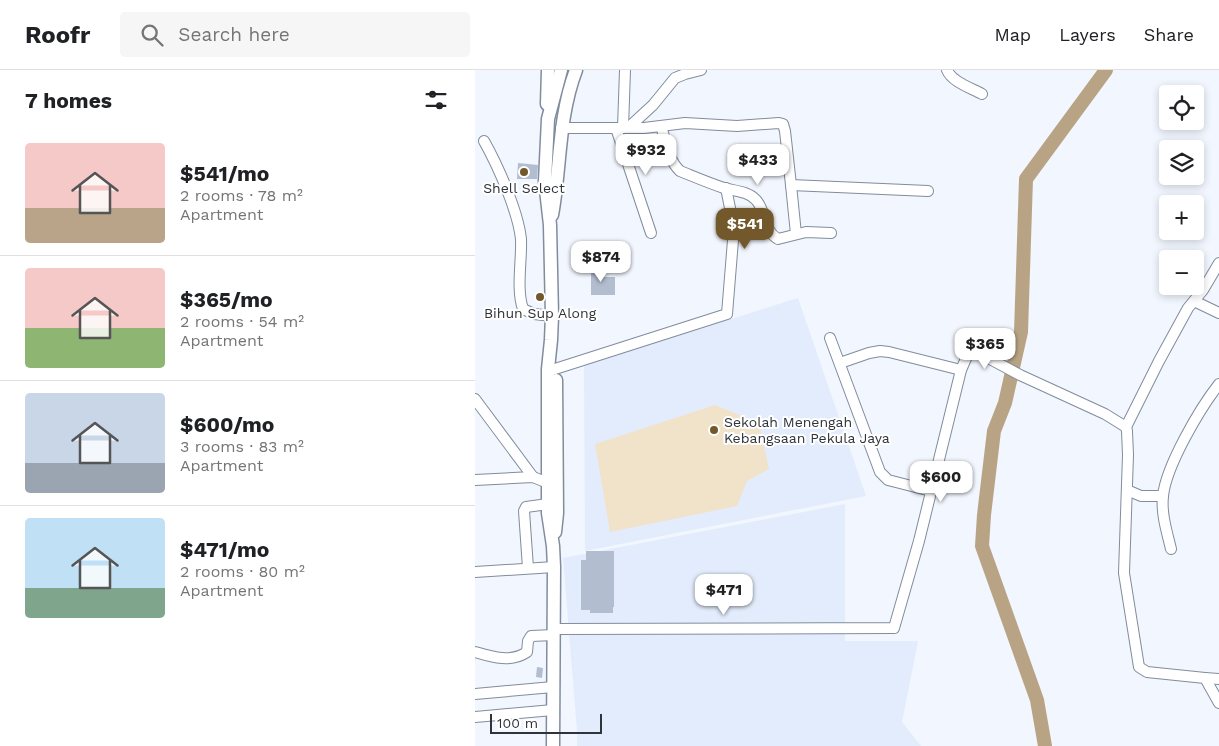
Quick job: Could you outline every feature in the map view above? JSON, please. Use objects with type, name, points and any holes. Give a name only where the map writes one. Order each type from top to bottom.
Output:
[{"type":"main road","points":[[548,70],[545,181],[550,225],[552,316],[548,369],[548,504],[554,567],[553,746]]},
{"type":"main road","points":[[548,119],[561,70]]},
{"type":"main road","points":[[550,225],[555,198],[561,128],[566,102],[576,70]]},
{"type":"main road","points":[[551,340],[555,369],[557,413],[557,513],[553,546]]},
{"type":"street","points":[[625,70],[622,128],[651,233]]},
{"type":"street","points":[[622,128],[653,106],[675,78],[701,70]]},
{"type":"street","points":[[947,70],[948,74],[954,79],[982,94]]},
{"type":"street","points":[[561,128],[644,128],[685,123],[737,126],[783,124],[796,234]]},
{"type":"street","points":[[661,126],[675,167],[680,171],[755,198],[774,237],[778,239],[806,232],[831,233]]},
{"type":"street","points":[[485,141],[509,197],[519,230],[523,309],[534,314],[552,316]]},
{"type":"street","points":[[791,185],[928,191]]},
{"type":"street","points":[[555,369],[727,314],[734,228],[726,188]]},
{"type":"street","points":[[1219,262],[1159,360],[1126,427],[1128,440],[1124,573],[1139,667],[1147,672],[1219,679]]},
{"type":"street","points":[[1194,301],[1219,313]]},
{"type":"street","points":[[830,338],[876,464],[883,477],[931,491]]},
{"type":"street","points":[[840,364],[880,351],[961,370]]},
{"type":"street","points":[[475,652],[505,659],[518,657],[527,652],[528,641],[531,636],[554,632],[894,628],[919,541],[961,370],[966,356],[972,352],[979,353],[1020,375],[1105,414],[1126,427]]},
{"type":"street","points":[[1171,549],[1162,509],[1166,482],[1184,440],[1199,413],[1219,384]]},
{"type":"street","points":[[475,399],[533,477]]},
{"type":"street","points":[[475,480],[533,477],[548,483]]},
{"type":"street","points":[[1127,490],[1141,496],[1163,496]]},
{"type":"street","points":[[528,568],[524,511],[530,505],[548,504]]},
{"type":"street","points":[[475,572],[554,567]]},
{"type":"street","points":[[1205,678],[1219,703]]},
{"type":"street","points":[[475,694],[553,687]]},
{"type":"street","points":[[475,717],[553,710]]},
{"type":"shaded area","name":"Sekolah Menengah Kebangsaan Pekula Jaya","points":[[798,298],[866,496],[585,551],[584,365]]},
{"type":"shaded area","points":[[715,405],[759,423],[769,469],[747,481],[737,506],[610,532],[595,444]]},
{"type":"shaded area","points":[[845,504],[845,641],[918,641],[902,722],[921,746],[577,746],[563,558]]},
{"type":"building","name":"Shell Select","points":[[518,163],[538,165],[537,179],[517,179]]},
{"type":"building","points":[[591,264],[600,264],[600,277],[615,277],[615,295],[591,295]]},
{"type":"building","points":[[586,551],[614,551],[613,613],[590,613],[590,610],[581,610],[581,560],[586,560]]},
{"type":"building","points":[[537,667],[543,668],[542,678],[536,677]]},
{"type":"waterway","points":[[1045,746],[1037,700],[982,546],[984,515],[994,431],[1005,403],[1021,332],[1026,179],[1106,70]]},
{"type":"place","name":"Shell Select","points":[[524,172]]},
{"type":"place","name":"Bihun Sup Along","points":[[540,297]]},
{"type":"place","name":"Sekolah Menengah Kebangsaan Pekula Jaya","points":[[714,430]]}]
